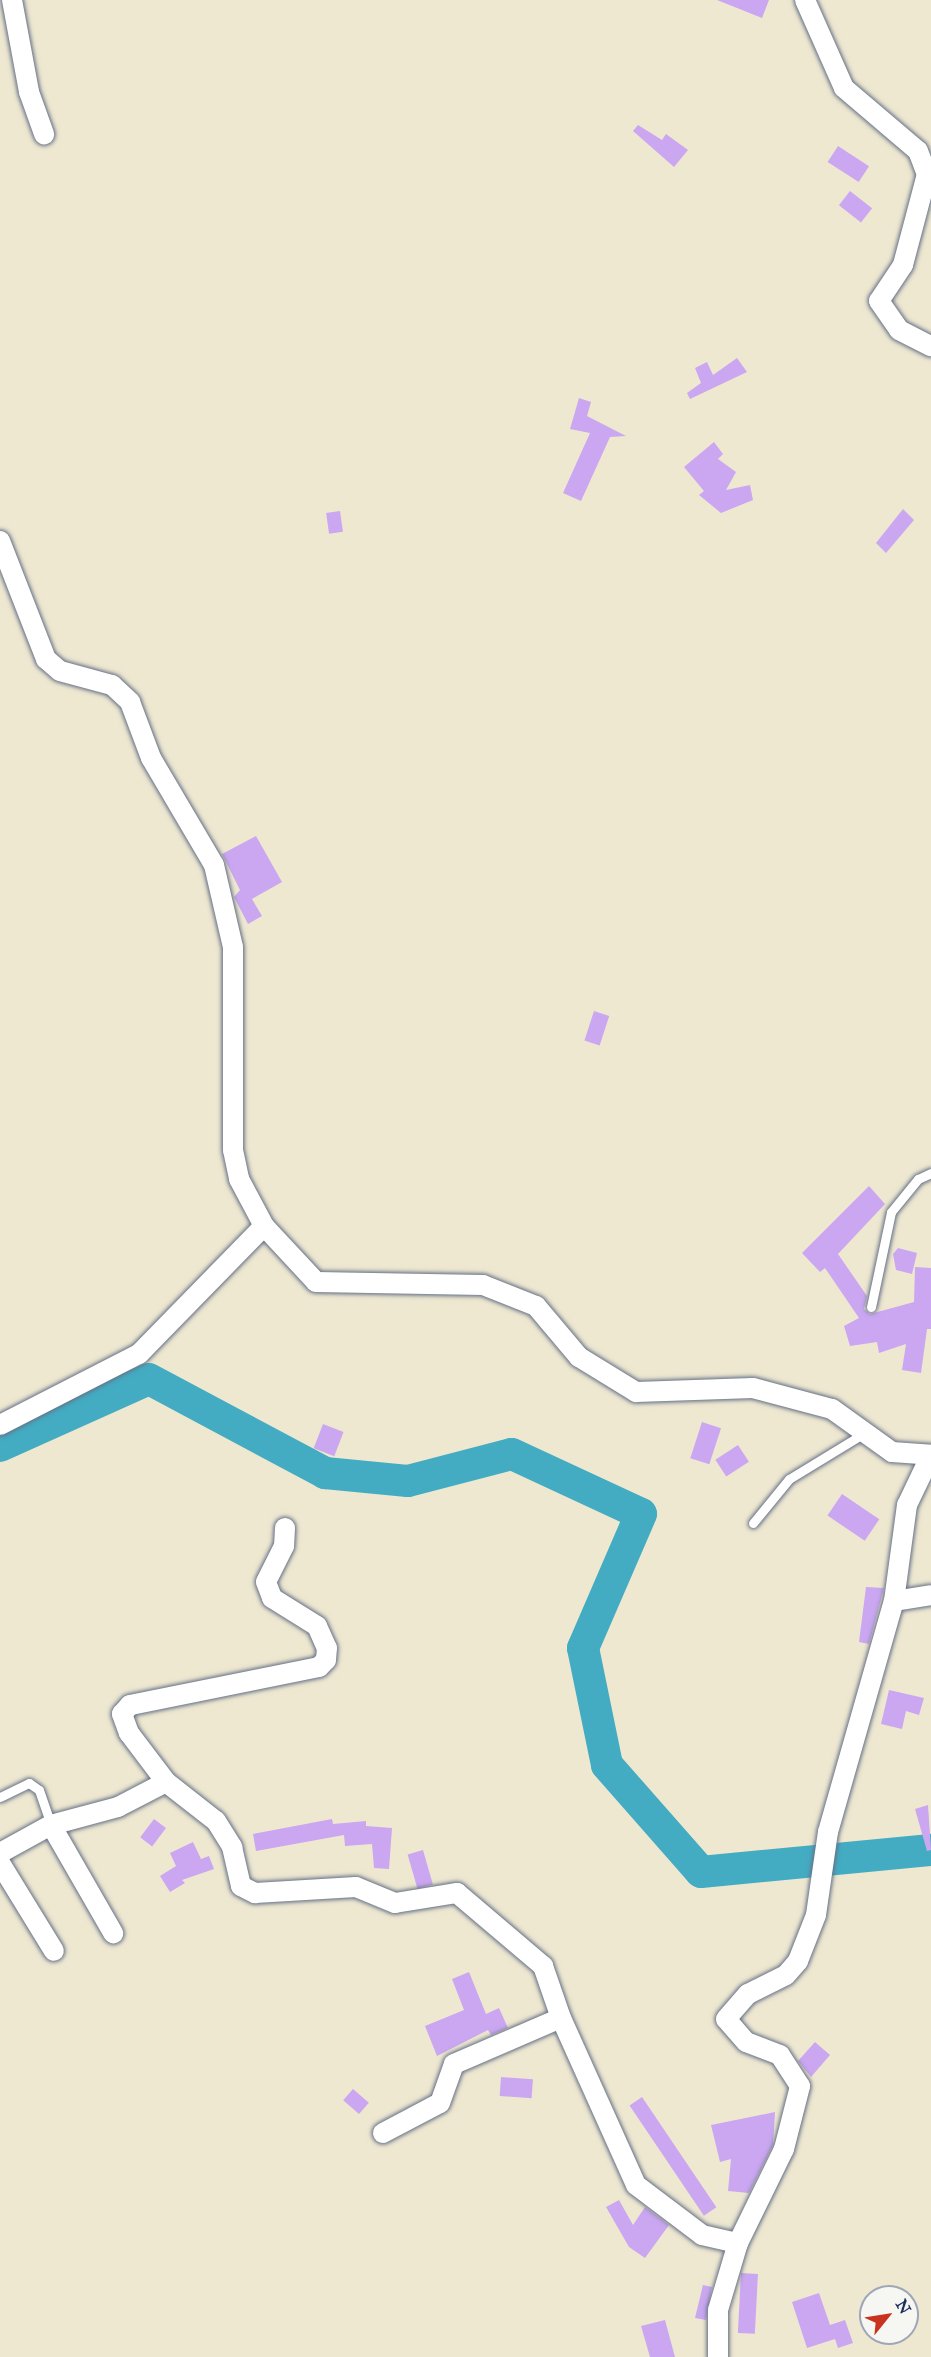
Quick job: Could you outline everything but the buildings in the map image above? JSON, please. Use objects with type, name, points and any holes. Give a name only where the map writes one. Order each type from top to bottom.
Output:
[{"type":"street","points":[[12,0],[29,92],[44,134]]},
{"type":"street","points":[[806,0],[844,88],[918,151],[927,174],[903,265],[879,301],[898,330],[931,346]]},
{"type":"street","points":[[0,541],[46,659],[60,671],[112,685],[130,702],[151,758],[214,865],[233,947],[233,1150],[239,1179],[264,1226],[316,1282],[483,1285],[536,1306],[579,1358],[636,1392],[753,1388],[832,1409],[861,1435],[892,1452],[931,1455],[907,1505],[894,1601],[828,1832],[818,1881],[816,1915],[798,1961],[786,1975],[748,1994],[726,2019],[746,2042],[780,2055],[800,2086],[784,2149],[738,2243],[718,2310],[718,2357]]},
{"type":"street","points":[[0,1425],[139,1354],[264,1226]]},
{"type":"street","points":[[285,1528],[284,1546],[266,1582],[272,1598],[317,1626],[327,1648],[326,1660],[319,1667],[129,1705],[122,1714],[129,1733],[166,1782],[216,1821],[232,1847],[241,1886],[255,1893],[356,1887],[395,1903],[457,1893],[543,1966],[561,2018],[636,2185],[702,2235],[738,2243]]},
{"type":"street","points":[[894,1601],[931,1595]]},
{"type":"street","points":[[0,1853],[51,1825],[118,1807],[166,1782]]},
{"type":"street","points":[[51,1825],[113,1933]]},
{"type":"street","points":[[0,1863],[54,1951]]},
{"type":"street","points":[[383,2133],[440,2103],[454,2064],[561,2018]]},
{"type":"lane","points":[[871,1307],[891,1212],[918,1179],[931,1173]]},
{"type":"lane","points":[[753,1523],[789,1479],[861,1435]]},
{"type":"lane","points":[[0,1797],[29,1783],[39,1790],[51,1825]]},
{"type":"waterway","points":[[0,1446],[149,1379],[325,1473],[408,1481],[512,1454],[641,1514],[583,1648],[607,1765],[701,1872],[931,1850]]}]
